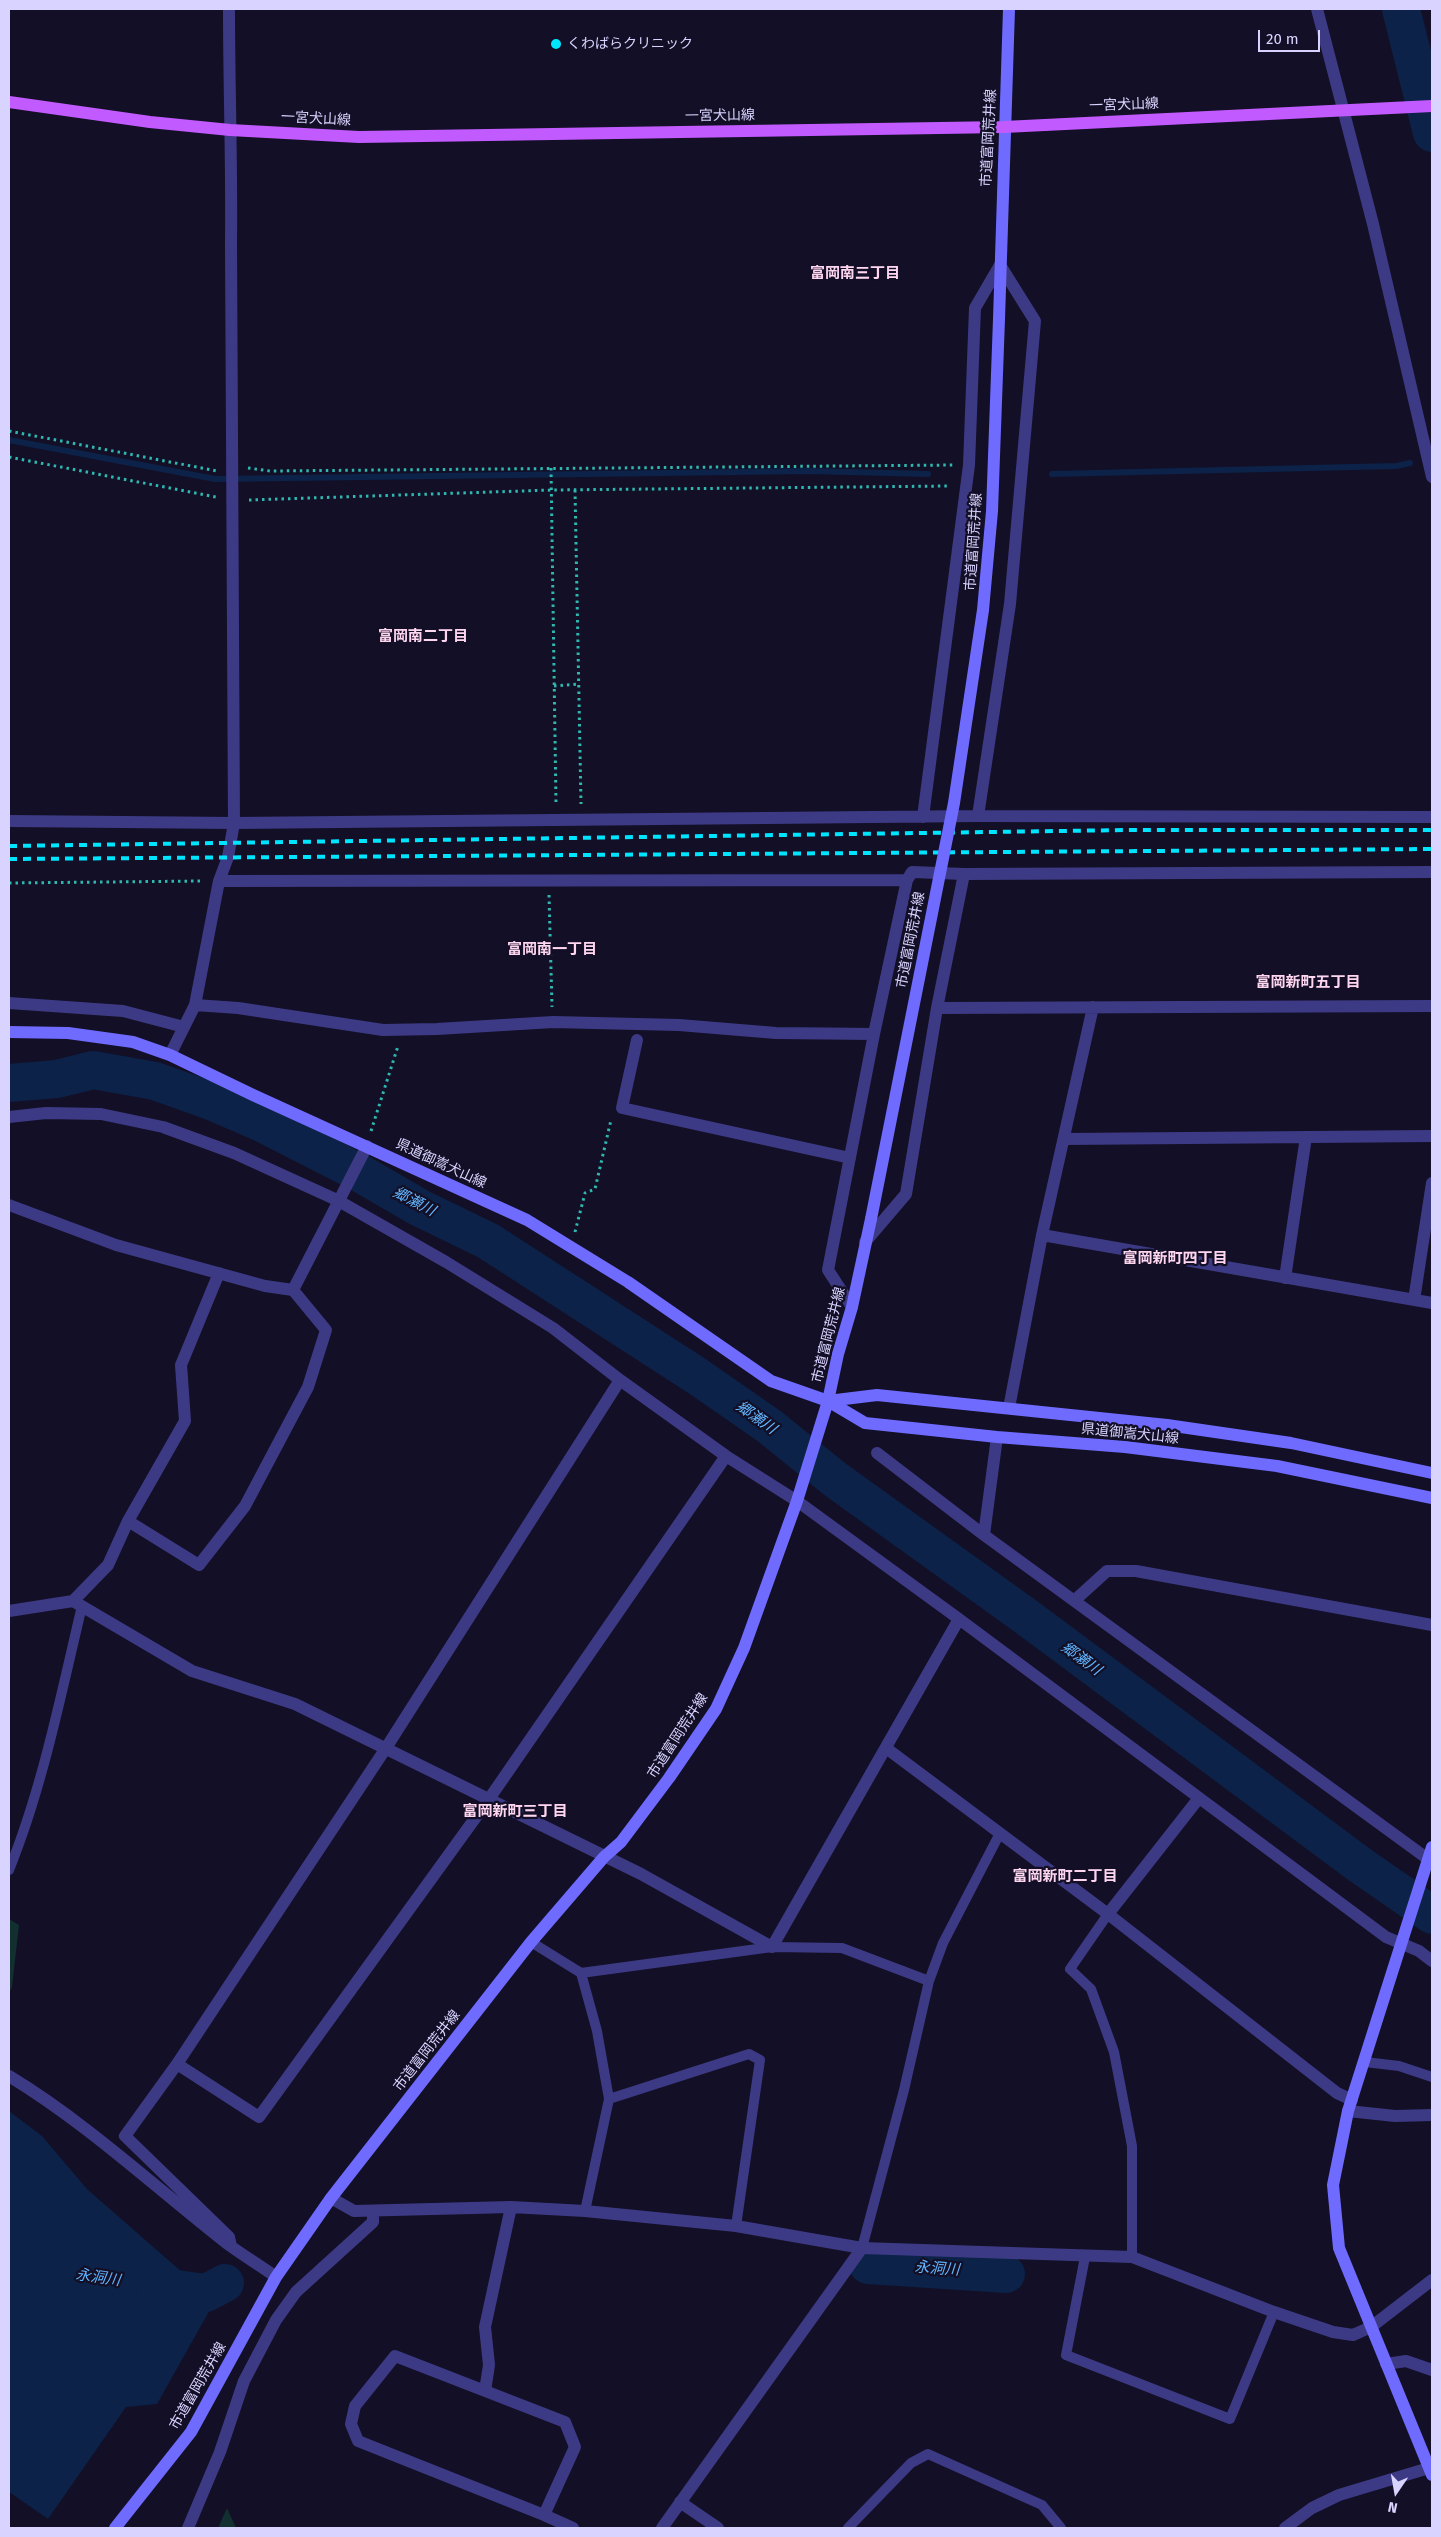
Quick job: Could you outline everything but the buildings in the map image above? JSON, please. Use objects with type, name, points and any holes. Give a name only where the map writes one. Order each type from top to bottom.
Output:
[{"type":"main road","name":"一宮犬山線","points":[[9,102],[150,122],[230,130],[359,137],[1004,127],[1343,112],[1432,106]]},
{"type":"street","points":[[170,1055],[195,1005],[219,881],[228,857],[234,823],[232,159],[229,9]]},
{"type":"street","name":"市道富岡荒井線","points":[[116,2528],[191,2432],[276,2277],[331,2198],[531,1942],[604,1857],[627,1834],[669,1778],[716,1708],[744,1648],[797,1501],[828,1401],[838,1354],[852,1307],[871,1219],[954,802],[983,610],[992,511],[1009,9]]},
{"type":"street","points":[[1318,9],[1373,224],[1432,477]]},
{"type":"street","points":[[923,817],[969,465],[975,308],[1000,264],[1035,321],[1010,604],[978,816]]},
{"type":"street","points":[[9,821],[234,823],[978,816],[1432,817]]},
{"type":"street","points":[[852,1307],[828,1270],[874,1034],[907,880],[912,872],[964,874],[1432,872]]},
{"type":"street","points":[[865,1242],[906,1194],[937,1008],[964,874]]},
{"type":"street","points":[[219,881],[907,880]]},
{"type":"street","points":[[9,1003],[123,1011],[184,1027]]},
{"type":"street","points":[[195,1005],[238,1008],[383,1030],[553,1022],[679,1025],[776,1033],[874,1034]]},
{"type":"street","points":[[937,1008],[1432,1006]]},
{"type":"street","points":[[1009,1408],[1042,1235],[1093,1007]]},
{"type":"street","name":"県道御嵩犬山線","points":[[9,1032],[68,1033],[133,1042],[170,1055],[527,1220],[628,1282],[771,1380],[828,1401],[865,1423],[997,1437],[1125,1447],[1278,1466],[1432,1498]]},
{"type":"street","points":[[637,1040],[622,1108],[850,1158]]},
{"type":"street","points":[[9,1117],[46,1113],[102,1114],[163,1127],[234,1154],[338,1200],[446,1262],[553,1328],[620,1380],[726,1456],[797,1501],[960,1618],[1386,1937],[1401,1945],[1419,1951],[1432,1960]]},
{"type":"street","points":[[1065,1139],[1432,1136]]},
{"type":"street","points":[[1284,1278],[1306,1137]]},
{"type":"street","points":[[293,1290],[367,1146]]},
{"type":"street","points":[[1414,1300],[1432,1183]]},
{"type":"street","points":[[9,1205],[116,1244],[265,1286],[293,1290],[326,1330],[308,1387],[245,1506],[199,1565],[128,1521]]},
{"type":"street","points":[[1042,1235],[1432,1303]]},
{"type":"street","points":[[77,1604],[108,1565],[128,1521],[185,1421],[182,1365],[219,1273]]},
{"type":"street","points":[[231,2246],[229,2237],[125,2136],[177,2064],[386,1748],[620,1380]]},
{"type":"street","name":"県道御嵩犬山線","points":[[828,1401],[876,1395],[1167,1425],[1291,1443],[1432,1473]]},
{"type":"street","points":[[984,1535],[997,1437]]},
{"type":"street","points":[[877,1453],[984,1535],[1430,1861]]},
{"type":"street","points":[[177,2064],[259,2117],[489,1799],[726,1456]]},
{"type":"street","points":[[1075,1600],[1107,1571],[1136,1571],[1432,1625]]},
{"type":"street","points":[[9,1610],[77,1604],[192,1671],[295,1704],[641,1874],[772,1947],[960,1618]]},
{"type":"street","points":[[886,1748],[999,1835],[1108,1914],[1337,2093],[1350,2106],[1396,2116],[1432,2115]]},
{"type":"street","points":[[1108,1914],[1200,1798]]},
{"type":"street","points":[[1285,2528],[1312,2508],[1339,2495],[1431,2472],[1339,2248],[1333,2185],[1350,2106],[1366,2062],[1401,1945],[1430,1861],[1432,1847]]},
{"type":"street","points":[[9,2076],[39,2094],[99,2139],[231,2246],[276,2277]]},
{"type":"street","points":[[331,2198],[354,2211],[511,2207],[585,2211],[736,2226],[862,2248],[1085,2258],[1132,2257],[1274,2312],[1333,2332],[1354,2334],[1371,2327],[1432,2280]]},
{"type":"street","points":[[485,2392],[489,2365],[485,2327],[511,2207]]},
{"type":"street","points":[[188,2528],[220,2452],[244,2381],[276,2320],[296,2292],[373,2222],[373,2212]]},
{"type":"street","points":[[662,2528],[862,2248]]},
{"type":"street","points":[[544,2515],[575,2447],[565,2422],[395,2356],[355,2406],[351,2424],[358,2441],[573,2528]]},
{"type":"street","points":[[1386,2364],[1406,2361],[1432,2370]]},
{"type":"street","points":[[680,2502],[718,2528]]},
{"type":"lane","points":[[9,1870],[20,1844],[55,1718],[77,1604]]},
{"type":"lane","points":[[862,2248],[904,2090],[929,1981],[943,1943],[999,1835]]},
{"type":"lane","points":[[1108,1914],[1070,1969],[1091,1988],[1114,2052],[1132,2146],[1132,2257]]},
{"type":"lane","points":[[531,1942],[581,1973],[772,1947],[842,1948],[929,1981]]},
{"type":"lane","points":[[581,1973],[597,2031],[609,2099],[585,2211]]},
{"type":"lane","points":[[609,2099],[749,2054],[760,2060],[736,2226]]},
{"type":"lane","points":[[1366,2062],[1399,2066],[1432,2077]]},
{"type":"lane","points":[[1085,2258],[1066,2355],[1230,2419],[1274,2312]]},
{"type":"lane","points":[[848,2528],[911,2463],[928,2454],[1042,2504],[1062,2528]]},
{"type":"path","points":[[9,431],[217,471],[969,465]]},
{"type":"path","points":[[9,457],[232,495],[966,486]]},
{"type":"path","points":[[551,468],[556,820]]},
{"type":"path","points":[[575,490],[581,820]]},
{"type":"path","points":[[554,686],[579,684]]},
{"type":"path","points":[[549,880],[553,1022]]},
{"type":"path","points":[[9,883],[219,881]]},
{"type":"path","points":[[367,1146],[398,1046],[408,1045]]},
{"type":"path","points":[[570,1247],[586,1193],[595,1189],[613,1113],[622,1108]]},
{"type":"green space","points":[[9,1919],[19,1925],[12,1987],[9,1993]]},
{"type":"green space","points":[[227,2508],[236,2528],[218,2528]]},
{"type":"water","points":[[9,2111],[42,2136],[87,2189],[206,2293],[211,2308],[157,2404],[126,2407],[48,2519],[9,2492]]},
{"type":"waterway","points":[[1401,9],[1432,133]]},
{"type":"waterway","points":[[9,440],[215,479],[810,471],[928,474]]},
{"type":"waterway","points":[[1052,474],[1396,466],[1410,463]]},
{"type":"waterway","name":"郷瀬川","points":[[9,1083],[57,1079],[93,1070],[155,1081],[211,1101],[262,1123],[358,1172],[420,1208],[488,1241],[697,1376],[769,1426],[836,1480],[1028,1618],[1360,1865],[1432,1915]]},
{"type":"waterway","name":"永洞川","points":[[868,2265],[1006,2274]]},
{"type":"waterway","name":"永洞川","points":[[155,2286],[206,2293],[225,2283]]},
{"type":"railway","points":[[9,846],[1129,830],[1432,830]]},
{"type":"railway","points":[[9,859],[1432,849]]},
{"type":"place","name":"くわばらクリニック","points":[[556,44]]},
{"type":"district","name":"富岡南三丁目","points":[[855,274]]},
{"type":"district","name":"富岡南二丁目","points":[[423,637]]},
{"type":"district","name":"富岡南一丁目","points":[[552,950]]},
{"type":"district","name":"富岡新町五丁目","points":[[1308,983]]},
{"type":"district","name":"富岡新町四丁目","points":[[1175,1259]]},
{"type":"district","name":"富岡新町三丁目","points":[[515,1812]]},
{"type":"district","name":"富岡新町二丁目","points":[[1065,1877]]}]
